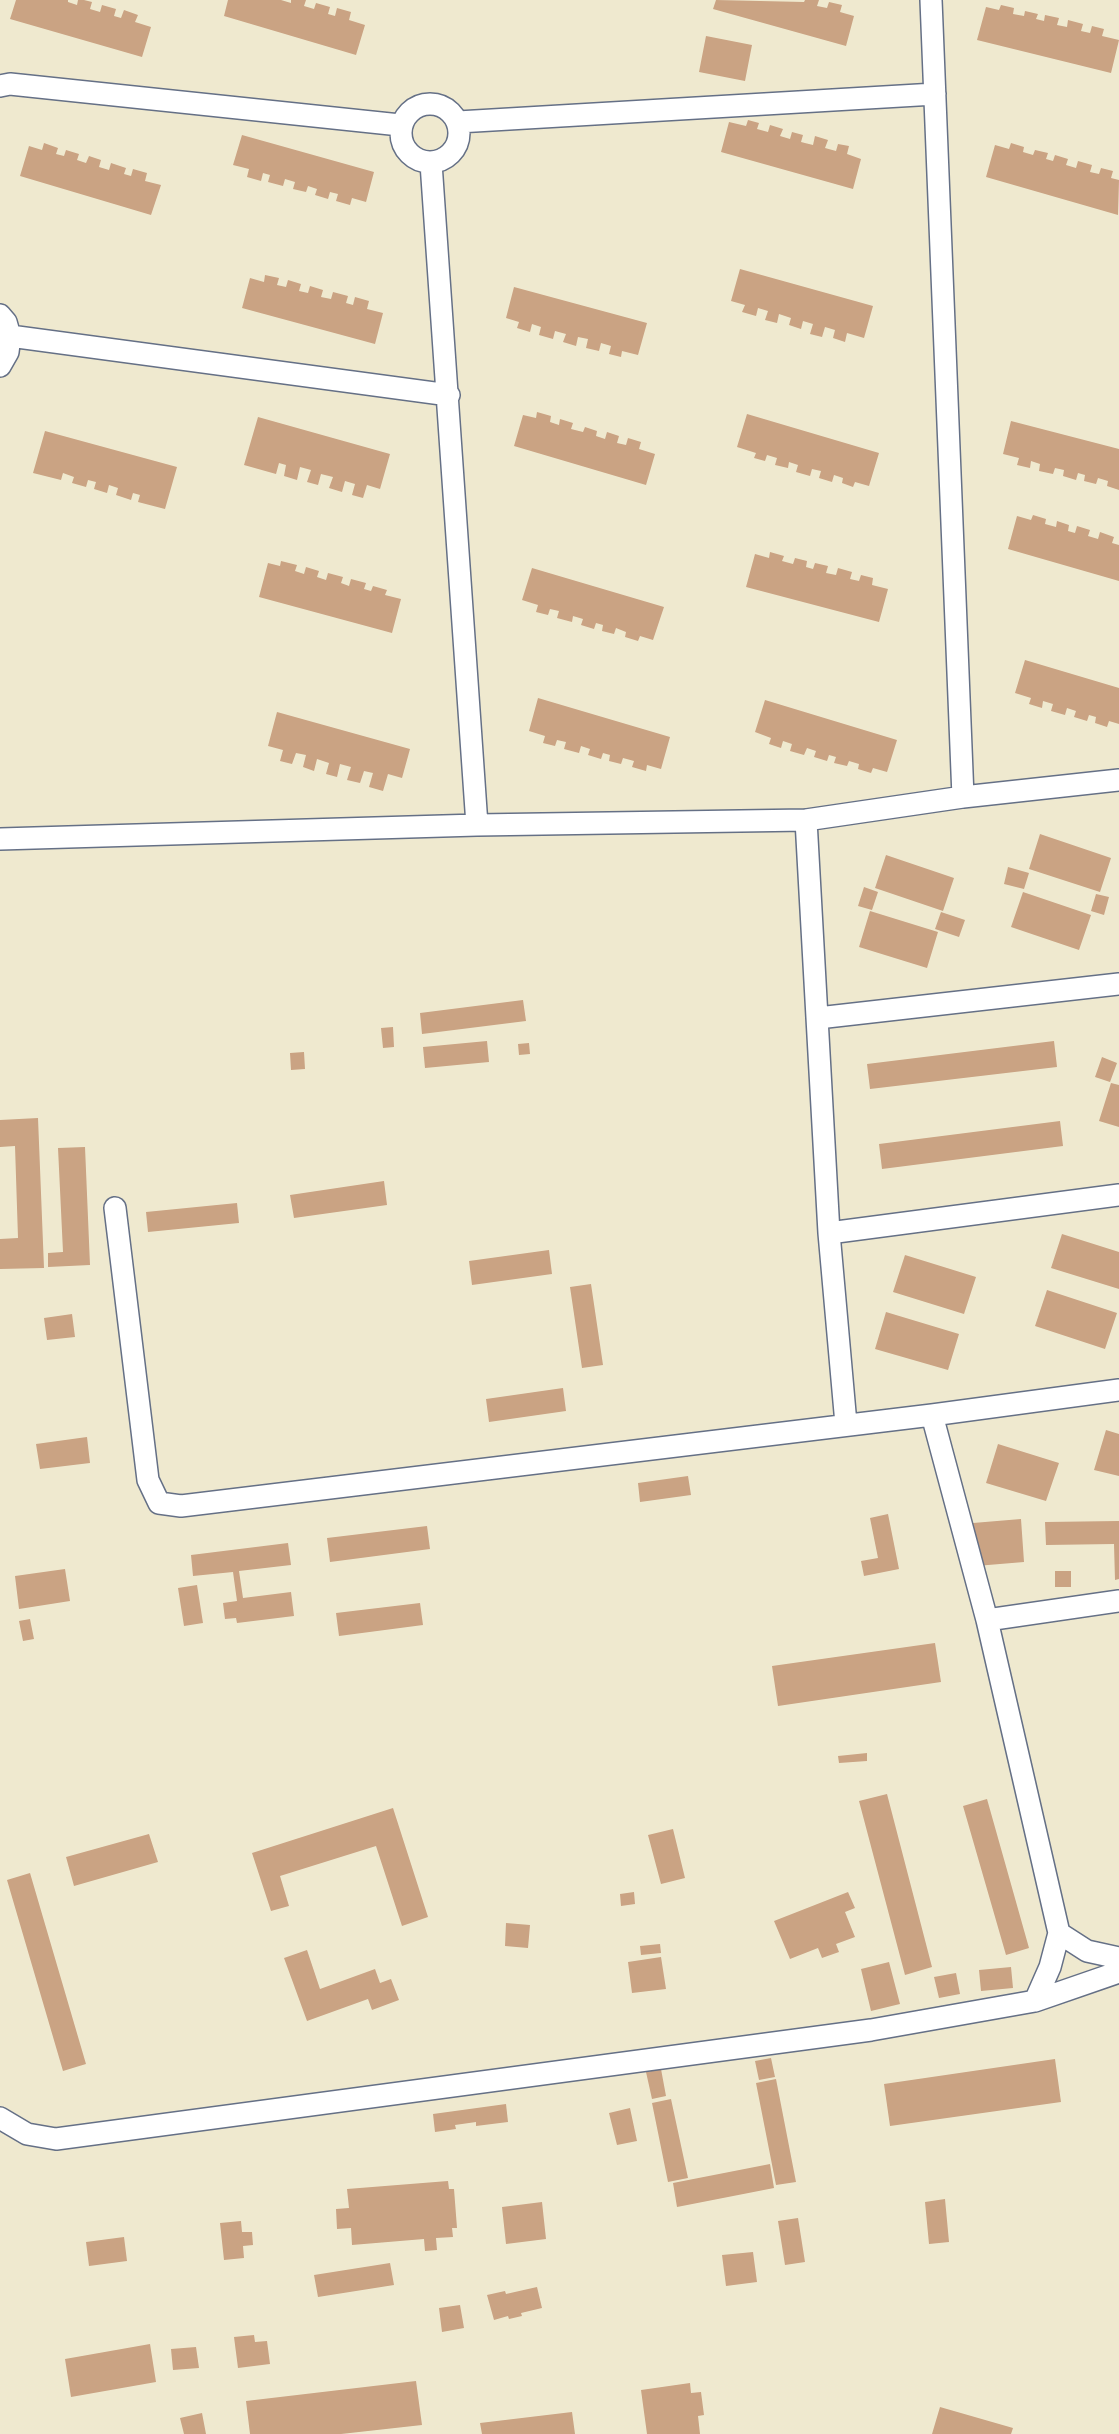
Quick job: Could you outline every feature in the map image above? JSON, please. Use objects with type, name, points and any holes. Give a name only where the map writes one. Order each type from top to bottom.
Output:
[{"type":"street","points":[[931,0],[963,797]]},
{"type":"street","points":[[0,86],[24,86],[400,125]]},
{"type":"street","points":[[458,122],[935,94]]},
{"type":"street","points":[[428,102],[446,108],[458,122],[459,141],[448,156],[431,163],[413,158],[401,143],[400,125],[411,109],[428,102]]},
{"type":"street","points":[[431,163],[477,825]]},
{"type":"street","points":[[0,315],[6,322],[10,336],[8,352],[0,366]]},
{"type":"street","points":[[10,336],[449,394]]},
{"type":"street","points":[[0,838],[477,825],[806,820],[963,797],[1119,780]]},
{"type":"street","points":[[806,820],[829,1233],[846,1424]]},
{"type":"street","points":[[818,1018],[1119,985]]},
{"type":"street","points":[[829,1233],[1119,1195]]},
{"type":"street","points":[[115,1208],[148,1480],[159,1503],[181,1506],[1119,1390]]},
{"type":"street","points":[[932,1415],[987,1620],[1059,1933],[1050,1967],[1035,2001]]},
{"type":"street","points":[[987,1620],[1119,1601]]},
{"type":"street","points":[[1059,1933],[1087,1951],[1119,1958]]},
{"type":"street","points":[[0,2118],[27,2134],[56,2138],[871,2030],[1035,2001],[1119,1972]]},
{"type":"building","points":[[16,0],[68,0],[77,5],[78,0],[84,0],[92,2],[90,9],[100,12],[102,5],[116,9],[114,16],[121,18],[124,10],[138,15],[135,22],[151,27],[142,57],[10,19]]},
{"type":"building","points":[[228,0],[281,0],[291,3],[291,0],[306,0],[304,6],[314,9],[316,3],[330,7],[328,14],[335,16],[337,8],[351,12],[349,20],[365,25],[356,55],[224,16]]},
{"type":"building","points":[[716,0],[819,0],[817,6],[827,8],[829,2],[842,5],[840,12],[854,16],[846,46],[713,9]]},
{"type":"building","points":[[1001,5],[1014,8],[1013,14],[1024,16],[1025,11],[1038,14],[1036,19],[1044,21],[1045,15],[1059,18],[1057,25],[1067,27],[1068,20],[1083,24],[1081,31],[1090,33],[1092,26],[1104,29],[1102,36],[1119,40],[1111,73],[977,40],[986,7],[999,10]]},
{"type":"building","points":[[706,36],[752,45],[745,81],[699,72]]},
{"type":"building","points":[[748,120],[759,123],[757,129],[768,132],[770,125],[783,129],[780,136],[790,139],[792,132],[803,135],[801,142],[813,145],[815,136],[828,140],[825,148],[836,151],[838,144],[849,146],[847,154],[861,159],[853,189],[721,152],[729,122],[746,126]]},
{"type":"building","points":[[242,135],[374,172],[366,202],[352,198],[350,205],[336,201],[338,194],[330,192],[328,199],[315,195],[317,189],[308,186],[306,192],[293,189],[295,182],[285,179],[283,186],[268,182],[270,175],[263,173],[261,181],[247,177],[249,169],[233,165]]},
{"type":"building","points":[[44,143],[58,148],[56,154],[64,156],[66,150],[79,154],[77,160],[86,163],[89,156],[101,160],[99,167],[109,170],[111,163],[126,168],[124,174],[131,176],[133,169],[147,173],[145,181],[161,185],[151,215],[20,176],[29,146],[42,150]]},
{"type":"building","points":[[1011,143],[1024,147],[1023,152],[1033,155],[1035,150],[1048,153],[1046,159],[1053,161],[1055,155],[1068,159],[1066,165],[1076,168],[1078,161],[1092,165],[1090,172],[1099,174],[1101,168],[1113,171],[1111,178],[1119,180],[1118,215],[986,177],[995,145],[1009,149]]},
{"type":"building","points":[[740,269],[873,306],[864,338],[847,333],[845,342],[833,338],[835,330],[825,327],[822,337],[810,334],[813,324],[803,321],[801,329],[789,325],[791,318],[779,314],[777,323],[765,320],[768,311],[758,308],[756,316],[742,312],[745,305],[731,301]]},
{"type":"building","points":[[265,275],[279,278],[277,285],[286,287],[288,280],[301,284],[299,291],[308,293],[310,286],[323,290],[321,297],[331,299],[333,292],[348,296],[346,303],[353,305],[355,297],[369,301],[367,309],[383,313],[375,344],[242,308],[250,278],[264,282]]},
{"type":"building","points":[[514,287],[647,323],[638,355],[622,351],[621,357],[609,354],[611,346],[601,343],[599,351],[586,348],[588,339],[578,337],[576,346],[563,342],[566,334],[555,331],[553,339],[539,335],[541,327],[532,324],[530,332],[517,328],[519,322],[506,318]]},
{"type":"building","points":[[537,412],[551,416],[550,422],[559,425],[560,419],[573,423],[571,429],[583,432],[585,427],[597,431],[596,436],[605,439],[607,432],[619,436],[617,443],[626,445],[628,438],[641,442],[639,449],[655,454],[646,485],[514,446],[523,415],[536,418]]},
{"type":"building","points":[[747,414],[879,453],[869,486],[855,482],[853,487],[842,483],[843,478],[834,475],[832,482],[819,478],[821,471],[812,469],[810,476],[796,472],[798,465],[789,462],[788,468],[775,465],[777,458],[767,455],[765,461],[754,458],[756,453],[737,447]]},
{"type":"building","points":[[258,417],[390,454],[380,489],[367,485],[363,498],[352,495],[355,484],[345,481],[342,492],[329,488],[333,477],[321,474],[318,485],[307,482],[311,470],[300,467],[297,480],[284,476],[286,465],[279,463],[276,474],[244,465]]},
{"type":"building","points":[[1011,421],[1119,449],[1119,490],[1107,486],[1108,481],[1098,478],[1096,484],[1084,481],[1085,475],[1078,473],[1076,480],[1063,476],[1064,470],[1055,468],[1053,474],[1039,471],[1040,464],[1031,461],[1030,468],[1017,465],[1019,458],[1003,454]]},
{"type":"building","points":[[45,431],[177,467],[165,509],[138,502],[140,495],[133,493],[131,500],[116,495],[118,488],[109,485],[107,493],[94,489],[96,482],[88,480],[86,487],[72,483],[74,477],[63,473],[61,480],[33,473]]},
{"type":"building","points":[[1033,515],[1046,519],[1045,524],[1056,527],[1057,521],[1069,525],[1068,531],[1075,533],[1077,526],[1090,530],[1088,536],[1098,539],[1100,532],[1114,537],[1112,543],[1119,545],[1119,581],[1008,549],[1017,516],[1031,520]]},
{"type":"building","points":[[770,552],[784,556],[782,561],[793,564],[795,558],[807,561],[806,567],[813,569],[815,563],[828,566],[826,573],[836,575],[838,568],[852,572],[850,579],[859,581],[861,575],[873,578],[872,585],[888,589],[879,622],[746,587],[755,554],[769,558]]},
{"type":"building","points":[[281,561],[297,565],[295,571],[304,574],[306,567],[319,571],[317,577],[326,580],[328,573],[343,577],[341,583],[349,586],[351,579],[366,583],[364,589],[371,591],[373,586],[387,590],[385,595],[401,599],[392,633],[259,597],[268,563],[280,566]]},
{"type":"building","points":[[532,568],[664,607],[653,640],[640,636],[638,641],[625,637],[626,632],[616,628],[614,634],[602,631],[603,625],[596,623],[594,629],[581,625],[583,619],[573,616],[572,622],[557,618],[559,611],[550,609],[548,615],[536,612],[538,605],[522,600]]},
{"type":"building","points":[[1025,660],[1119,688],[1119,724],[1109,721],[1107,727],[1095,723],[1096,717],[1089,715],[1087,721],[1074,717],[1076,711],[1067,708],[1065,715],[1051,711],[1053,704],[1043,701],[1042,708],[1029,704],[1031,698],[1015,693]]},
{"type":"building","points":[[538,698],[670,737],[661,769],[647,765],[646,771],[632,767],[634,761],[623,758],[621,764],[609,761],[610,755],[603,753],[601,759],[588,755],[590,749],[581,746],[579,753],[564,749],[566,742],[557,740],[555,746],[543,743],[545,736],[529,731]]},
{"type":"building","points":[[765,700],[897,740],[887,772],[873,768],[871,773],[858,769],[859,764],[849,761],[847,766],[834,763],[836,757],[829,755],[827,761],[814,757],[816,751],[807,748],[804,755],[790,751],[792,744],[783,741],[781,748],[769,744],[771,738],[755,732]]},
{"type":"building","points":[[277,712],[410,749],[402,778],[388,774],[383,791],[369,787],[373,773],[364,771],[360,783],[347,780],[351,767],[340,764],[337,777],[326,774],[329,763],[317,759],[314,771],[303,767],[306,755],[296,753],[292,764],[280,761],[283,750],[268,746]]},
{"type":"building","points":[[1040,834],[1111,858],[1100,892],[1029,869]]},
{"type":"building","points":[[886,855],[954,878],[943,911],[875,888]]},
{"type":"building","points":[[1008,867],[1029,873],[1024,889],[1004,884]]},
{"type":"building","points":[[864,887],[878,892],[872,910],[858,906]]},
{"type":"building","points":[[1023,892],[1091,915],[1079,950],[1011,927]]},
{"type":"building","points":[[1096,894],[1109,897],[1104,915],[1091,911]]},
{"type":"building","points":[[870,911],[938,932],[927,968],[859,947]]},
{"type":"building","points":[[941,912],[965,920],[959,937],[935,929]]},
{"type":"building","points":[[523,1000],[526,1021],[422,1034],[420,1013]]},
{"type":"building","points":[[393,1027],[394,1047],[383,1048],[381,1028]]},
{"type":"building","points":[[487,1041],[489,1062],[425,1068],[423,1047]]},
{"type":"building","points":[[1054,1041],[1057,1067],[870,1089],[867,1064]]},
{"type":"building","points":[[529,1043],[530,1054],[519,1055],[518,1044]]},
{"type":"building","points":[[304,1052],[305,1069],[291,1070],[290,1053]]},
{"type":"building","points":[[1102,1057],[1117,1063],[1110,1082],[1095,1077]]},
{"type":"building","points":[[1111,1083],[1119,1085],[1119,1127],[1099,1121]]},
{"type":"building","points":[[38,1118],[44,1268],[0,1269],[0,1239],[18,1238],[15,1146],[0,1147],[0,1120]]},
{"type":"building","points":[[1060,1121],[1063,1146],[882,1169],[879,1144]]},
{"type":"building","points":[[85,1147],[90,1265],[48,1267],[48,1253],[63,1252],[58,1148]]},
{"type":"building","points":[[384,1181],[387,1205],[294,1218],[290,1195]]},
{"type":"building","points":[[237,1203],[239,1223],[148,1232],[146,1212]]},
{"type":"building","points":[[1062,1234],[1119,1252],[1119,1289],[1051,1268]]},
{"type":"building","points":[[549,1250],[552,1274],[472,1285],[469,1261]]},
{"type":"building","points":[[905,1255],[976,1277],[964,1314],[893,1292]]},
{"type":"building","points":[[591,1284],[603,1365],[582,1368],[570,1287]]},
{"type":"building","points":[[1047,1290],[1117,1313],[1105,1349],[1035,1326]]},
{"type":"building","points":[[886,1312],[959,1334],[948,1370],[875,1349]]},
{"type":"building","points":[[72,1314],[75,1337],[47,1340],[44,1318]]},
{"type":"building","points":[[563,1388],[566,1411],[489,1422],[486,1399]]},
{"type":"building","points":[[1106,1430],[1119,1434],[1119,1476],[1094,1470]]},
{"type":"building","points":[[87,1437],[90,1463],[40,1469],[36,1444]]},
{"type":"building","points":[[998,1444],[1059,1463],[1046,1501],[986,1483]]},
{"type":"building","points":[[688,1476],[691,1495],[640,1502],[638,1483]]},
{"type":"building","points":[[888,1514],[899,1569],[864,1576],[861,1561],[878,1558],[870,1518]]},
{"type":"building","points":[[1021,1519],[1024,1562],[976,1566],[973,1523]]},
{"type":"building","points":[[1119,1521],[1119,1579],[1115,1580],[1114,1544],[1046,1545],[1045,1522]]},
{"type":"building","points":[[427,1526],[430,1549],[330,1562],[327,1538]]},
{"type":"building","points":[[288,1543],[291,1565],[239,1571],[243,1598],[291,1592],[294,1616],[237,1623],[236,1618],[225,1619],[223,1603],[237,1601],[233,1572],[193,1576],[191,1555]]},
{"type":"building","points":[[65,1569],[70,1601],[19,1609],[15,1576]]},
{"type":"building","points":[[1055,1571],[1071,1571],[1071,1587],[1055,1587]]},
{"type":"building","points":[[197,1585],[203,1623],[184,1626],[178,1588]]},
{"type":"building","points":[[420,1603],[423,1625],[339,1636],[336,1613]]},
{"type":"building","points":[[30,1619],[34,1639],[23,1641],[19,1621]]},
{"type":"building","points":[[935,1643],[941,1682],[778,1706],[772,1666]]},
{"type":"building","points":[[867,1753],[867,1761],[839,1763],[838,1756]]},
{"type":"building","points":[[887,1794],[932,1967],[905,1975],[859,1801]]},
{"type":"building","points":[[987,1799],[1029,1948],[1006,1955],[963,1806]]},
{"type":"building","points":[[393,1808],[428,1917],[402,1926],[376,1846],[280,1876],[289,1906],[271,1911],[252,1853]]},
{"type":"building","points":[[673,1829],[685,1878],[661,1884],[648,1835]]},
{"type":"building","points":[[149,1834],[158,1862],[74,1886],[66,1857]]},
{"type":"building","points":[[30,1873],[86,2064],[63,2071],[7,1880]]},
{"type":"building","points":[[634,1892],[635,1904],[621,1906],[620,1894]]},
{"type":"building","points":[[848,1892],[855,1908],[845,1912],[855,1937],[836,1944],[839,1952],[822,1958],[818,1948],[790,1959],[774,1921]]},
{"type":"building","points":[[506,1923],[530,1925],[528,1948],[505,1946]]},
{"type":"building","points":[[660,1944],[661,1953],[641,1955],[640,1946]]},
{"type":"building","points":[[307,1950],[320,1989],[375,1969],[380,1983],[391,1979],[399,2000],[372,2010],[368,1999],[307,2021],[284,1958]]},
{"type":"building","points":[[661,1957],[666,1989],[632,1993],[628,1962]]},
{"type":"building","points":[[889,1962],[900,2004],[871,2011],[861,1969]]},
{"type":"building","points":[[1011,1967],[1013,1988],[981,1991],[979,1970]]},
{"type":"building","points":[[956,1973],[960,1994],[939,1998],[934,1977]]},
{"type":"building","points":[[771,2058],[775,2077],[759,2080],[755,2061]]},
{"type":"building","points":[[1055,2059],[1061,2102],[890,2126],[884,2084]]},
{"type":"building","points":[[661,2069],[666,2096],[652,2099],[646,2072]]},
{"type":"building","points":[[776,2079],[796,2182],[776,2185],[756,2083]]},
{"type":"building","points":[[671,2099],[688,2178],[668,2182],[652,2103]]},
{"type":"building","points":[[506,2104],[508,2122],[476,2126],[476,2122],[435,2132],[433,2114]]},
{"type":"building","points":[[630,2108],[637,2141],[617,2145],[609,2113]]},
{"type":"building","points":[[770,2164],[774,2188],[677,2207],[673,2183]]},
{"type":"building","points":[[448,2181],[449,2189],[454,2189],[457,2228],[452,2228],[453,2237],[436,2238],[437,2250],[425,2251],[424,2239],[352,2245],[351,2228],[337,2229],[336,2209],[349,2208],[347,2189]]},
{"type":"building","points":[[945,2199],[949,2242],[929,2244],[925,2202]]},
{"type":"building","points":[[542,2202],[546,2239],[506,2244],[502,2207]]},
{"type":"building","points":[[798,2218],[805,2262],[785,2265],[778,2221]]},
{"type":"building","points":[[241,2221],[242,2232],[252,2232],[253,2245],[243,2246],[244,2258],[224,2260],[220,2223]]},
{"type":"building","points":[[124,2237],[127,2261],[89,2266],[86,2242]]},
{"type":"building","points":[[753,2252],[757,2282],[726,2286],[722,2255]]},
{"type":"building","points":[[390,2263],[394,2285],[318,2297],[314,2275]]},
{"type":"building","points":[[537,2287],[542,2308],[521,2313],[522,2316],[494,2320],[487,2295]]},
{"type":"building","points":[[460,2305],[464,2328],[442,2332],[439,2308]]},
{"type":"building","points":[[254,2335],[255,2342],[267,2341],[270,2364],[238,2368],[234,2337]]},
{"type":"building","points":[[150,2344],[156,2382],[71,2397],[65,2359]]},
{"type":"building","points":[[196,2347],[199,2368],[173,2370],[171,2349]]},
{"type":"building","points":[[416,2381],[422,2425],[341,2434],[250,2434],[246,2401]]},
{"type":"building","points":[[690,2383],[691,2393],[701,2392],[704,2415],[698,2416],[700,2434],[647,2434],[641,2390]]},
{"type":"building","points":[[940,2407],[1013,2428],[1011,2434],[932,2434]]},
{"type":"building","points":[[572,2412],[575,2434],[482,2434],[480,2423]]},
{"type":"building","points":[[202,2413],[206,2434],[184,2434],[180,2418]]}]
